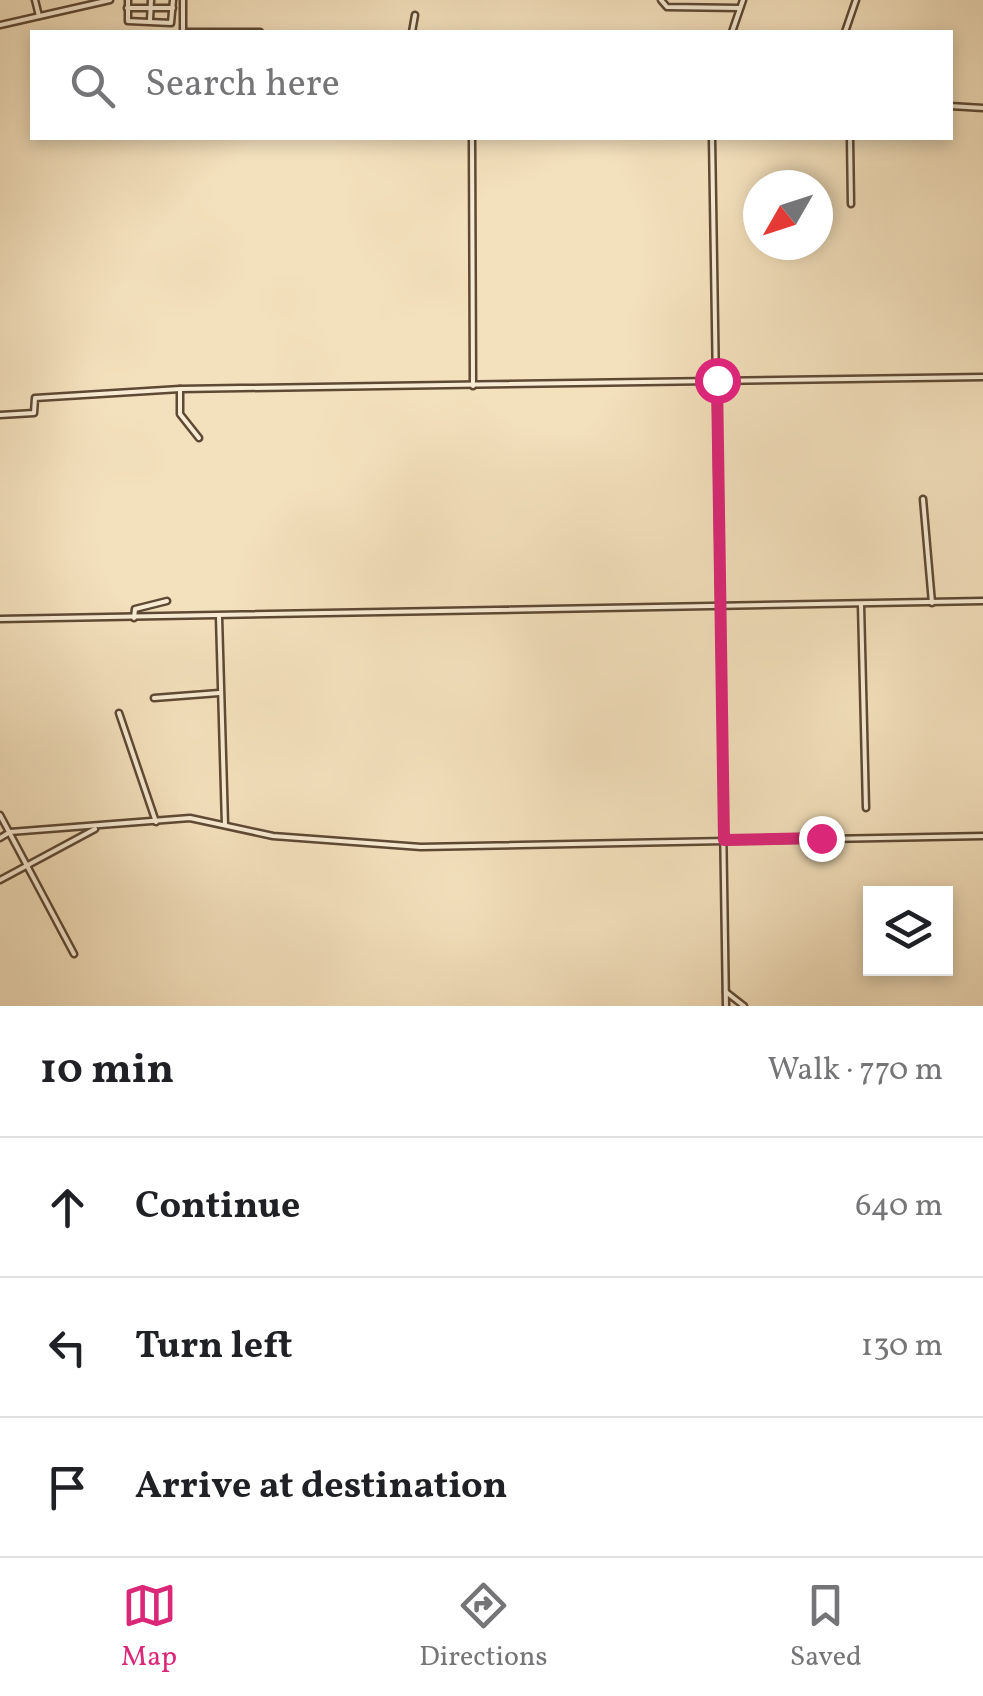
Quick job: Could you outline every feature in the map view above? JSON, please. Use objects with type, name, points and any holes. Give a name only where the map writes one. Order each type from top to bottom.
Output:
[{"type":"street","points":[[35,0],[39,16]]},
{"type":"street","points":[[0,24],[78,3],[110,0]]},
{"type":"street","points":[[128,0],[128,21],[150,22],[173,22],[174,0]]},
{"type":"street","points":[[150,0],[150,22]]},
{"type":"street","points":[[183,0],[183,30]]},
{"type":"street","points":[[660,0],[668,8],[740,8]]},
{"type":"street","points":[[733,30],[743,0]]},
{"type":"street","points":[[845,30],[856,0]]},
{"type":"street","points":[[128,8],[173,8]]},
{"type":"street","points":[[412,30],[416,14]]},
{"type":"street","points":[[953,106],[983,108]]},
{"type":"street","points":[[472,140],[473,386]]},
{"type":"street","points":[[712,140],[726,1006]]},
{"type":"street","points":[[850,140],[851,204]]},
{"type":"street","points":[[0,415],[34,413],[35,398],[180,389],[983,377]]},
{"type":"street","points":[[180,389],[180,414],[199,438]]},
{"type":"street","points":[[923,499],[932,603]]},
{"type":"street","points":[[134,618],[135,608],[167,601]]},
{"type":"street","points":[[0,619],[983,602]]},
{"type":"street","points":[[861,605],[866,808]]},
{"type":"street","points":[[219,617],[226,825]]},
{"type":"street","points":[[154,698],[219,694]]},
{"type":"street","points":[[119,713],[156,822]]},
{"type":"street","points":[[0,814],[74,954]]},
{"type":"street","points":[[0,838],[10,832],[190,818],[273,836],[421,846],[983,836]]},
{"type":"street","points":[[0,880],[99,827]]},
{"type":"street","points":[[726,992],[741,1004]]},
{"type":"route","points":[[717,380],[724,840],[821,838]]}]
